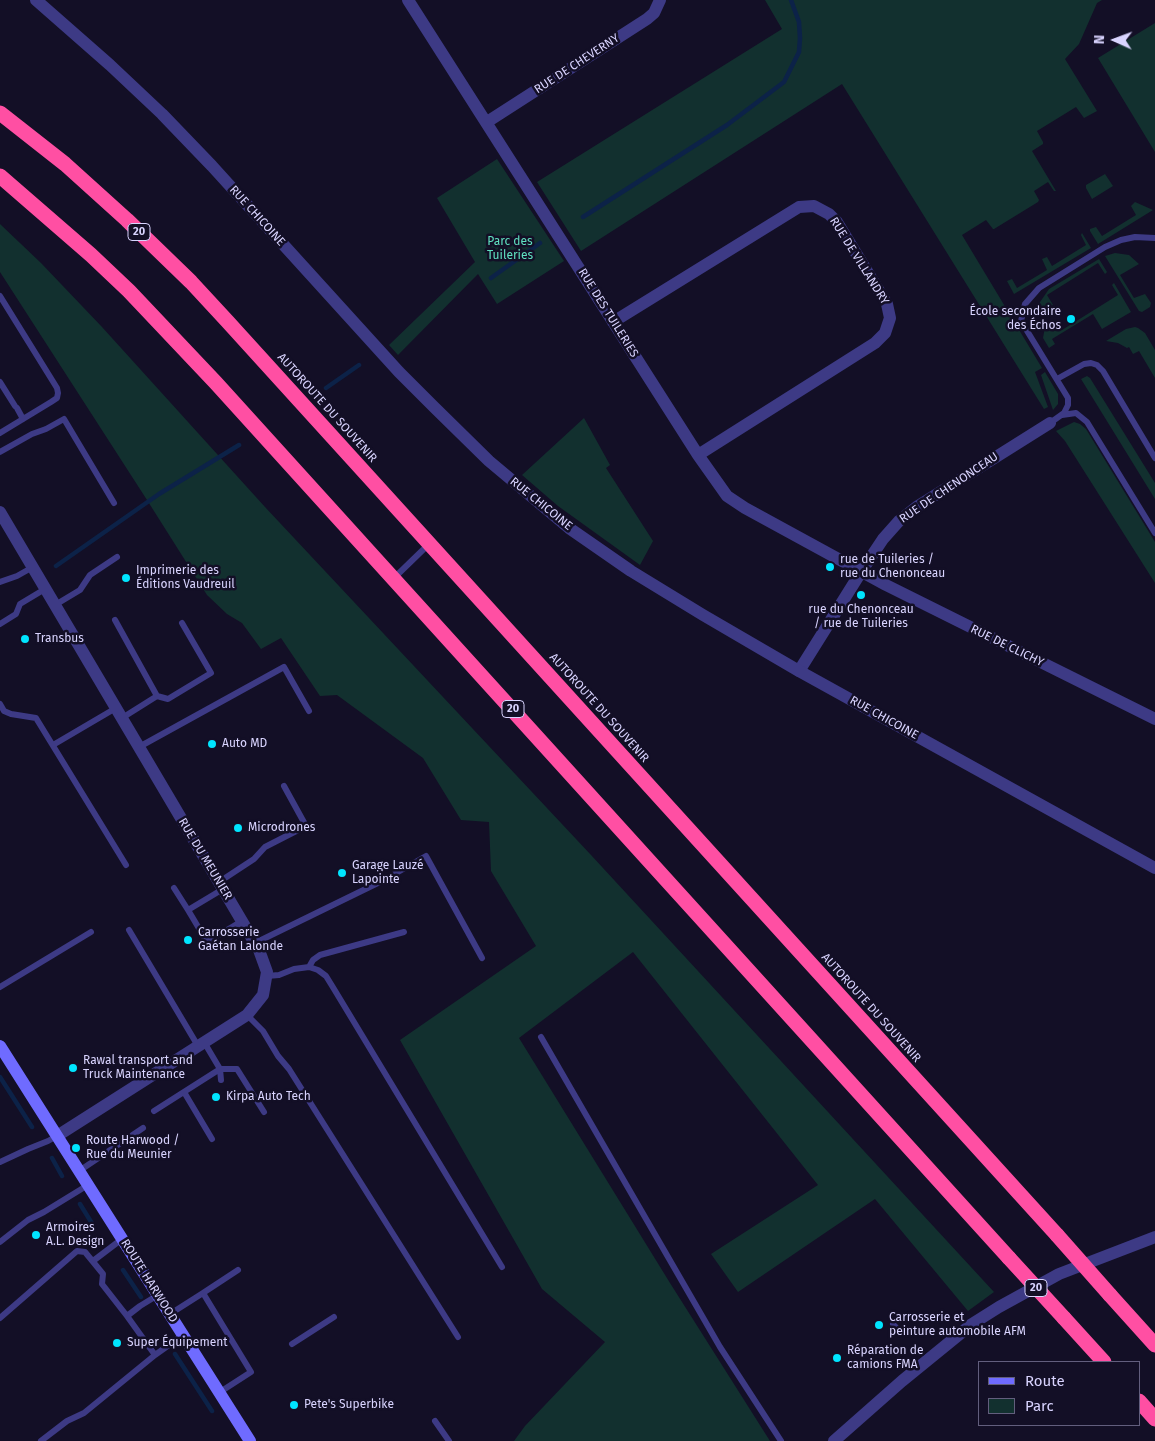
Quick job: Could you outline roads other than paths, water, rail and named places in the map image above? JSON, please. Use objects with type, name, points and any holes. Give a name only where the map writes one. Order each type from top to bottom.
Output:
[{"type":"highway","name":"AUTOROUTE DU SOUVENIR","points":[[0,112],[65,164],[191,282],[1155,1345]]},
{"type":"highway","name":"20","points":[[0,176],[62,229],[129,291],[264,434],[1103,1361]]},
{"type":"highway","points":[[1140,1402],[1155,1419]]},
{"type":"main road","name":"ROUTE HARWOOD","points":[[0,1046],[250,1441]]},
{"type":"street","name":"RUE CHICOINE","points":[[36,0],[162,114],[212,166],[399,372],[489,461],[552,514],[657,588],[799,671],[1155,868]]},
{"type":"street","name":"RUE DES TUILERIES","points":[[408,0],[720,489],[734,501],[860,572]]},
{"type":"street","name":"RUE DE CHEVERNY","points":[[487,122],[647,19],[654,13],[660,0]]},
{"type":"street","name":"RUE DE VILLANDRY","points":[[613,322],[798,207],[814,206],[829,214],[837,222],[887,304],[890,318],[885,333],[875,343],[698,455]]},
{"type":"street","name":"RUE DE CHENONCEAU","points":[[799,671],[860,572],[890,530],[908,513],[1055,419]]},
{"type":"street","name":"RUE DU MEUNIER","points":[[0,512],[255,943],[263,958],[267,976]]},
{"type":"street","name":"RUE DE CLICHY","points":[[860,572],[1155,719]]},
{"type":"street","points":[[57,1136],[247,1015],[263,995],[267,976]]},
{"type":"street","points":[[834,1441],[902,1381],[972,1324],[1058,1274],[1155,1237]]},
{"type":"lane","points":[[1055,419],[1067,408],[1068,400],[1022,321],[1023,310],[1028,299],[1047,283],[1112,244],[1135,237],[1155,238]]},
{"type":"lane","points":[[0,296],[58,393],[57,398],[0,433]]},
{"type":"lane","points":[[1057,379],[1084,364],[1091,363],[1097,365],[1103,371],[1155,458]]},
{"type":"lane","points":[[0,382],[23,419]]},
{"type":"lane","points":[[1055,419],[1076,413],[1087,422],[1155,533]]},
{"type":"lane","points":[[0,452],[32,434],[46,430],[64,419],[114,503]]},
{"type":"lane","points":[[394,578],[430,544]]},
{"type":"lane","points":[[55,605],[80,590],[90,575],[117,557]]},
{"type":"lane","points":[[0,582],[18,576],[33,567]]},
{"type":"lane","points":[[0,624],[16,614],[20,604],[46,588]]},
{"type":"lane","points":[[115,620],[157,696]]},
{"type":"lane","points":[[53,746],[157,696],[168,699],[211,673],[182,623]]},
{"type":"lane","points":[[139,747],[284,667],[309,711]]},
{"type":"lane","points":[[0,704],[4,711],[11,714],[36,718],[126,865]]},
{"type":"lane","points":[[188,910],[254,859],[265,847],[306,826],[284,786]]},
{"type":"lane","points":[[255,943],[384,880],[426,856],[482,958]]},
{"type":"lane","points":[[174,888],[207,942],[242,921]]},
{"type":"lane","points":[[129,930],[201,1044],[220,1069],[221,1080]]},
{"type":"lane","points":[[0,987],[91,932]]},
{"type":"lane","points":[[309,967],[313,960],[320,955],[404,932]]},
{"type":"lane","points":[[267,976],[278,976],[294,969],[309,967],[318,970],[326,976],[502,1267]]},
{"type":"lane","points":[[247,1015],[262,1031],[289,1069],[458,1337]]},
{"type":"lane","points":[[541,1037],[720,1347],[781,1441]]},
{"type":"lane","points":[[154,1111],[220,1069],[237,1069],[264,1112]]},
{"type":"lane","points":[[184,1092],[212,1139]]},
{"type":"lane","points":[[79,1171],[143,1128]]},
{"type":"lane","points":[[0,1162],[57,1136]]},
{"type":"lane","points":[[0,1242],[28,1220],[88,1185]]},
{"type":"lane","points":[[93,1261],[122,1239]]},
{"type":"lane","points":[[0,1318],[77,1251],[85,1252],[103,1274],[102,1284],[155,1355]]},
{"type":"lane","points":[[170,1314],[238,1270]]},
{"type":"lane","points":[[203,1293],[251,1372],[220,1392]]},
{"type":"lane","points":[[127,1316],[158,1295]]},
{"type":"lane","points":[[292,1344],[334,1317]]},
{"type":"lane","points":[[893,1324],[901,1333]]},
{"type":"lane","points":[[41,1441],[67,1421],[84,1413],[155,1355],[183,1335]]},
{"type":"lane","points":[[435,1420],[449,1441]]},
{"type":"waterway","points":[[583,217],[727,125],[784,82],[799,52],[799,22],[791,0]]},
{"type":"waterway","points":[[491,278],[540,243]]},
{"type":"waterway","points":[[326,388],[359,365]]},
{"type":"waterway","points":[[56,566],[159,494],[239,445]]},
{"type":"waterway","points":[[0,1077],[32,1127]]},
{"type":"waterway","points":[[52,1158],[62,1176]]},
{"type":"waterway","points":[[80,1204],[93,1225]]},
{"type":"waterway","points":[[123,1270],[141,1297]]},
{"type":"waterway","points":[[175,1354],[212,1411]]},
{"type":"place","name":"École secondaire des Échos","points":[[1071,319]]},
{"type":"place","name":"rue de Tuileries / rue du Chenonceau","points":[[830,567]]},
{"type":"place","name":"Imprimerie des Éditions Vaudreuil","points":[[126,578]]},
{"type":"place","name":"rue du Chenonceau / rue de Tuileries","points":[[861,595]]},
{"type":"place","name":"Transbus","points":[[25,639]]},
{"type":"place","name":"Auto MD","points":[[212,744]]},
{"type":"place","name":"Microdrones","points":[[238,828]]},
{"type":"place","name":"Garage Lauzé Lapointe","points":[[342,873]]},
{"type":"place","name":"Carrosserie Gaétan Lalonde","points":[[188,940]]},
{"type":"place","name":"Rawal transport and Truck Maintenance","points":[[73,1068]]},
{"type":"place","name":"Kirpa Auto Tech","points":[[216,1097]]},
{"type":"place","name":"Route Harwood / Rue du Meunier","points":[[76,1148]]},
{"type":"place","name":"Armoires A.L. Design","points":[[36,1235]]},
{"type":"place","name":"Carrosserie et peinture automobile AFM","points":[[879,1325]]},
{"type":"place","name":"Super Équipement","points":[[117,1343]]},
{"type":"place","name":"Réparation de camions FMA","points":[[837,1358]]},
{"type":"place","name":"Pete's Superbike","points":[[294,1405]]},
{"type":"park label","name":"Parc des Tuileries","points":[[510,249]]}]
